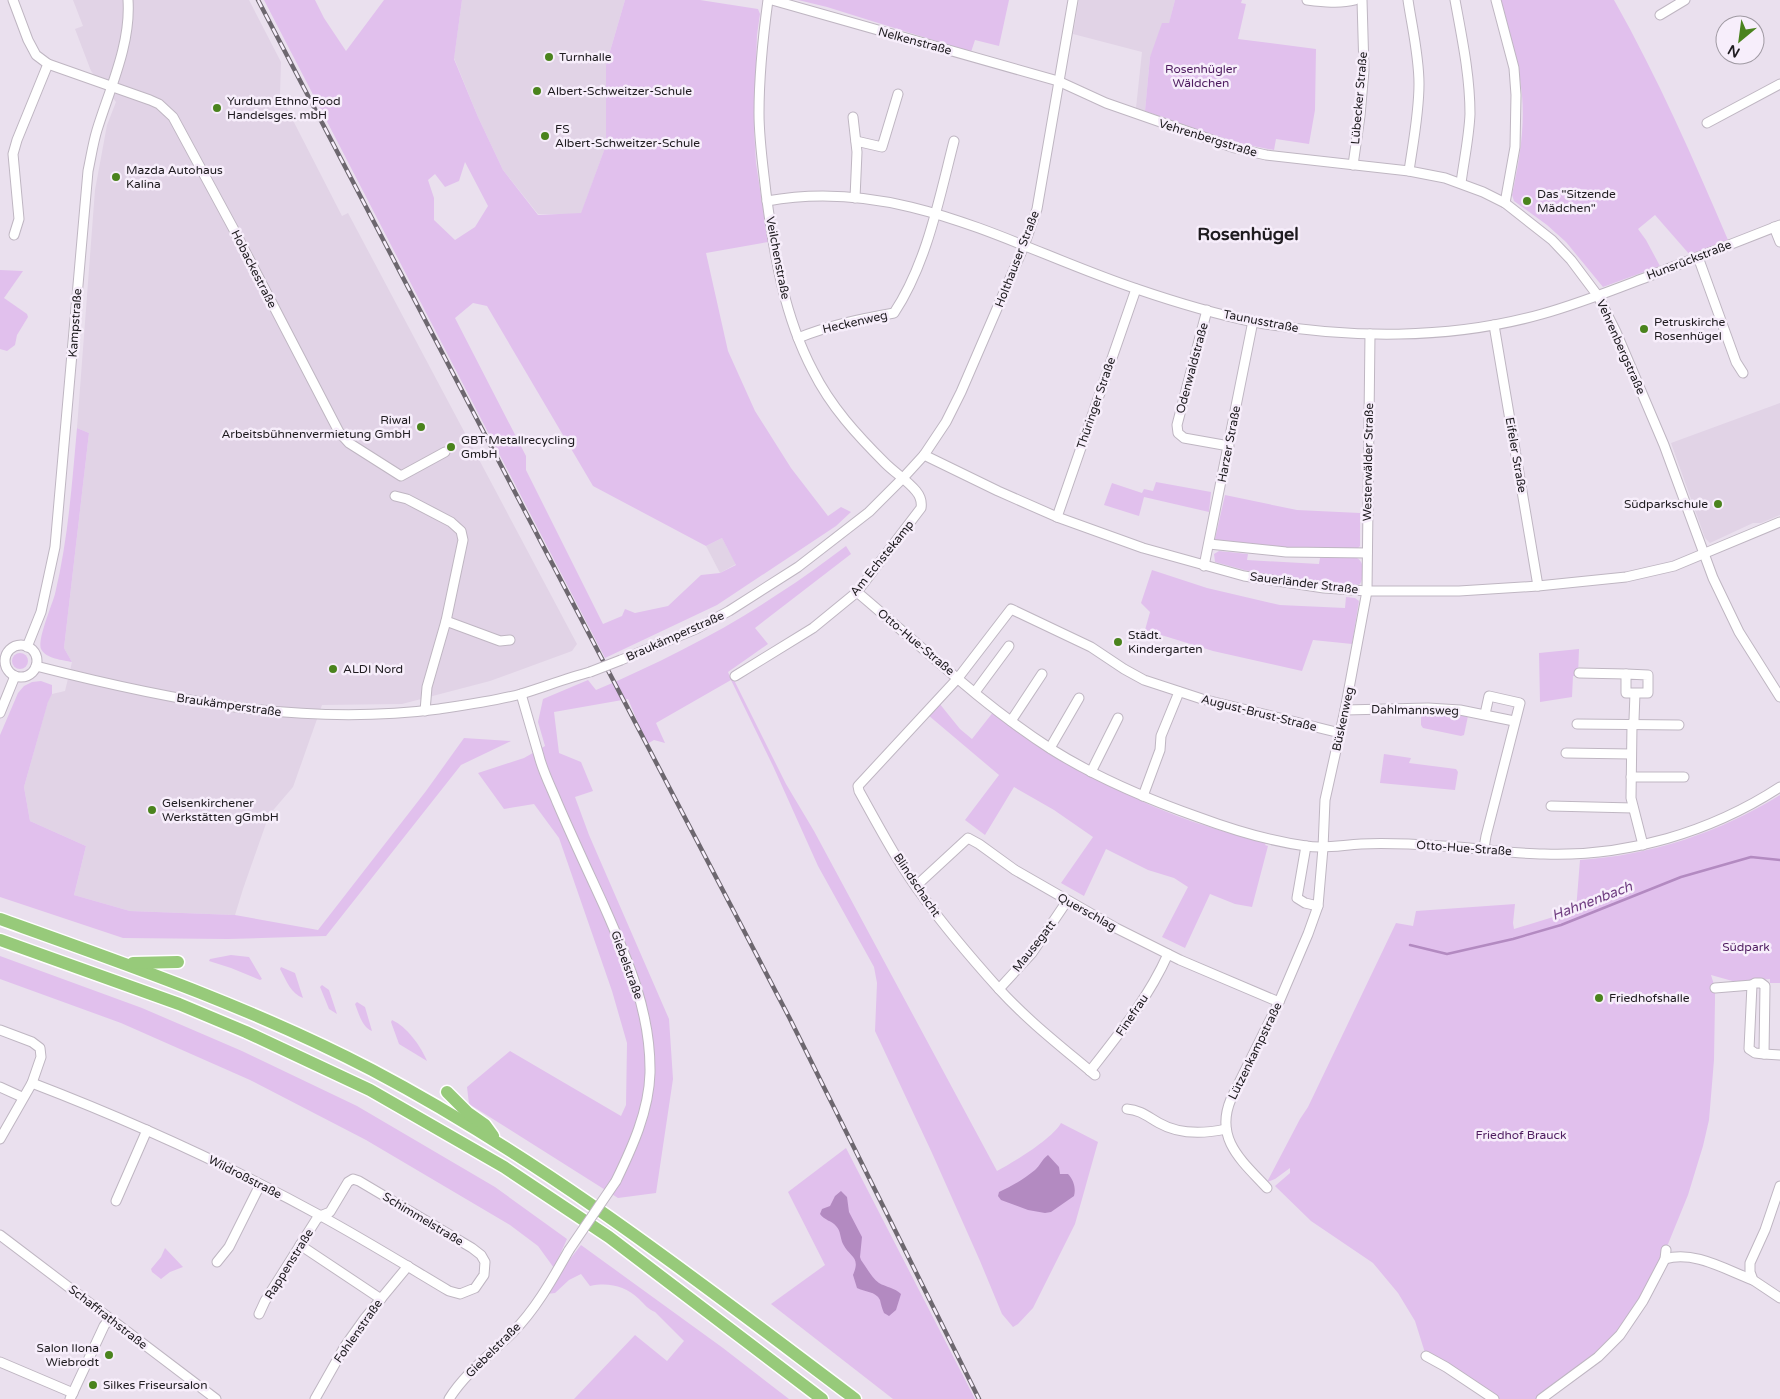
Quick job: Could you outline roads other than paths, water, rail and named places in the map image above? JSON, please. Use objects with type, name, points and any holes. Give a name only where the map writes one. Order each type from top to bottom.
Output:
[{"type":"highway","points":[[0,919],[124,963],[256,1015],[314,1041],[419,1096],[498,1142],[604,1213],[855,1399]]},
{"type":"highway","points":[[0,940],[179,1004],[246,1032],[370,1090],[504,1167],[609,1237],[822,1399]]},
{"type":"highway","points":[[124,963],[178,962]]},
{"type":"highway","points":[[447,1092],[468,1113],[485,1125],[498,1142]]},
{"type":"street","name":"Hobackestraße","points":[[13,0],[36,55],[48,64],[150,100],[159,104],[172,117],[233,228],[339,432],[349,443],[401,476],[445,452]]},
{"type":"street","name":"Kampstraße","points":[[27,647],[41,612],[55,547],[88,171],[96,132],[124,44],[128,21],[128,0]]},
{"type":"street","name":"Veilchenstraße","points":[[768,0],[761,65],[759,114],[767,201],[788,311],[812,370],[831,403],[859,437],[887,465],[904,478]]},
{"type":"street","name":"Nelkenstraße","points":[[772,0],[1058,81]]},
{"type":"street","name":"Holthauser Straße","points":[[912,469],[924,455],[946,422],[961,392],[1024,246],[1037,209],[1073,0]]},
{"type":"street","points":[[1307,0],[1348,2],[1355,0]]},
{"type":"street","name":"Lübecker Straße","points":[[1353,165],[1364,70],[1362,0]]},
{"type":"street","points":[[1408,0],[1417,55],[1419,84],[1409,171]]},
{"type":"street","points":[[1455,0],[1468,80],[1469,106],[1466,150],[1461,183]]},
{"type":"street","points":[[1496,0],[1514,68],[1516,95],[1516,147],[1505,203]]},
{"type":"street","points":[[1660,15],[1684,0]]},
{"type":"street","points":[[14,236],[19,219],[13,154],[48,64]]},
{"type":"street","name":"Vehrenbergstraße","points":[[1058,81],[1115,107],[1235,148],[1266,156],[1409,171],[1461,183],[1505,203],[1552,240],[1571,260],[1598,296],[1616,332],[1664,445],[1713,578],[1739,632],[1780,697]]},
{"type":"street","points":[[1707,123],[1780,84]]},
{"type":"street","points":[[856,141],[882,148],[898,94]]},
{"type":"street","points":[[853,117],[856,141],[855,198]]},
{"type":"street","points":[[936,213],[954,141]]},
{"type":"street","name":"Taunusstraße","points":[[767,201],[801,196],[855,198],[878,200],[936,213],[1136,289],[1207,310],[1253,321],[1302,329],[1370,334],[1450,331],[1542,314],[1598,296]]},
{"type":"street","name":"Heckenweg","points":[[798,338],[836,324],[894,313],[905,296],[936,213]]},
{"type":"street","points":[[1777,226],[1780,242]]},
{"type":"street","name":"Hunsrückstraße","points":[[1598,296],[1777,226]]},
{"type":"street","points":[[1698,257],[1736,362],[1743,373]]},
{"type":"street","name":"Thüringer Straße","points":[[1056,517],[1136,289]]},
{"type":"street","name":"Odenwaldstraße","points":[[1207,310],[1177,425],[1178,433],[1184,438],[1228,446]]},
{"type":"street","name":"Harzer Straße","points":[[1204,566],[1253,321]]},
{"type":"street","name":"Eifeler Straße","points":[[1494,324],[1538,586]]},
{"type":"street","name":"Westerwälder Straße","points":[[1367,591],[1370,334]]},
{"type":"street","name":"Sauerländer Straße","points":[[924,455],[1056,517],[1144,548],[1204,566],[1261,579],[1324,588],[1367,591],[1459,591],[1538,586],[1626,577],[1674,566],[1780,522]]},
{"type":"street","name":"Braukämperstraße","points":[[36,666],[148,692],[258,711],[310,715],[358,716],[425,711],[521,694],[590,672],[696,628],[729,611],[765,589],[832,542],[869,512],[912,469]]},
{"type":"street","name":"Am Echstekamp","points":[[734,676],[813,628],[857,592],[921,508],[922,500],[904,478]]},
{"type":"street","points":[[395,496],[407,499],[451,522],[461,531],[463,540],[446,621],[427,687],[425,711]]},
{"type":"street","points":[[1209,544],[1286,552],[1367,553]]},
{"type":"street","name":"Büskenweg","points":[[1323,848],[1325,800],[1346,710],[1367,591]]},
{"type":"street","name":"Otto-Hue-Straße","points":[[857,592],[1011,721],[1050,748],[1090,772],[1143,796],[1232,830],[1271,840],[1323,848],[1359,844],[1400,843],[1544,854],[1603,851],[1643,845],[1688,832],[1721,820],[1780,787]]},
{"type":"street","name":"August-Brust-Straße","points":[[958,678],[1011,609],[1091,647],[1144,680],[1218,703],[1340,733]]},
{"type":"street","points":[[446,621],[500,641],[510,640]]},
{"type":"street","points":[[16,646],[27,647],[36,656],[36,666],[28,675],[21,677],[10,674],[2,658],[16,646]]},
{"type":"street","points":[[975,692],[1009,646]]},
{"type":"street","points":[[1579,673],[1648,674],[1648,693],[1626,692],[1626,674]]},
{"type":"street","points":[[1011,721],[1042,674]]},
{"type":"street","points":[[0,713],[15,676]]},
{"type":"street","name":"Blindschacht","points":[[958,678],[858,786],[859,791],[883,834],[916,886],[956,939],[999,989],[1093,1073]]},
{"type":"street","points":[[1771,683],[1780,678]]},
{"type":"street","points":[[1143,796],[1160,750],[1161,736],[1178,692]]},
{"type":"street","points":[[1635,693],[1634,720],[1632,725],[1631,798],[1643,845]]},
{"type":"street","name":"Giebelstraße","points":[[449,1399],[465,1378],[522,1321],[557,1272],[569,1250],[616,1182],[637,1133],[650,1075],[649,1045],[643,1009],[634,978],[539,758],[521,694]]},
{"type":"street","points":[[1484,848],[1520,703],[1489,696],[1485,714]]},
{"type":"street","points":[[1050,748],[1079,698]]},
{"type":"street","name":"Dahlmannsweg","points":[[1346,710],[1428,708],[1472,712],[1514,721]]},
{"type":"street","points":[[1090,772],[1118,718]]},
{"type":"street","points":[[1577,724],[1679,725]]},
{"type":"street","points":[[1566,753],[1631,754]]},
{"type":"street","points":[[1631,777],[1684,777]]},
{"type":"street","points":[[1551,806],[1633,808]]},
{"type":"street","name":"Querschlag","points":[[916,886],[968,838],[1015,870],[1116,928],[1180,960],[1279,1002]]},
{"type":"street","points":[[1306,846],[1297,898],[1305,903],[1318,906]]},
{"type":"street","name":"Lützenkampstraße","points":[[1267,1188],[1235,1154],[1226,1129],[1227,1107],[1279,1002],[1308,934],[1318,906],[1323,848]]},
{"type":"street","name":"Mausegatt","points":[[999,989],[1032,952],[1067,901]]},
{"type":"street","name":"Finefrau","points":[[1093,1073],[1146,994],[1168,954]]},
{"type":"street","points":[[1715,988],[1752,985],[1755,982],[1765,986],[1764,1054]]},
{"type":"street","points":[[1752,985],[1749,1048],[1755,1053],[1780,1055]]},
{"type":"street","points":[[0,1030],[32,1042],[40,1048],[41,1057],[32,1083],[22,1097],[0,1139]]},
{"type":"street","name":"Wildroßstraße","points":[[32,1083],[146,1130],[260,1185],[320,1216],[450,1291]]},
{"type":"street","points":[[0,1087],[22,1097]]},
{"type":"street","points":[[1127,1109],[1138,1109],[1160,1124],[1176,1130],[1193,1133],[1226,1129]]},
{"type":"street","points":[[116,1201],[146,1130]]},
{"type":"street","name":"Schimmelstraße","points":[[320,1216],[330,1212],[348,1182],[353,1179],[359,1181],[481,1255],[485,1262],[484,1275],[475,1288],[460,1294],[450,1291]]},
{"type":"street","points":[[217,1262],[229,1248],[260,1185]]},
{"type":"street","points":[[1753,1280],[1750,1272],[1750,1263],[1765,1231],[1780,1186]]},
{"type":"street","name":"Rappenstraße","points":[[259,1314],[265,1301],[320,1216]]},
{"type":"street","name":"Schaffrathstraße","points":[[0,1235],[216,1399]]},
{"type":"street","points":[[300,1245],[381,1298]]},
{"type":"street","points":[[1541,1399],[1598,1357],[1620,1335],[1643,1301],[1666,1254],[1691,1256],[1753,1280],[1780,1298]]},
{"type":"street","name":"Fohlenstraße","points":[[315,1399],[345,1346],[365,1318],[408,1266]]},
{"type":"street","points":[[0,1362],[72,1396],[104,1326],[110,1319]]},
{"type":"street","points":[[1426,1356],[1494,1399]]},
{"type":"waterway","name":"Hahnenbach","points":[[1410,945],[1447,954],[1513,939],[1561,925],[1681,877],[1751,857],[1780,860]]},
{"type":"railway","points":[[258,0],[789,1017],[979,1399]]},
{"type":"place","name":"Turnhalle","points":[[549,57]]},
{"type":"place","name":"Albert-Schweitzer-Schule","points":[[537,91]]},
{"type":"place","name":"Yurdum Ethno Food Handelsges. mbH","points":[[217,108]]},
{"type":"place","name":"FS Albert-Schweitzer-Schule","points":[[545,136]]},
{"type":"place","name":"Mazda Autohaus Kalina","points":[[116,177]]},
{"type":"place","name":"Das \"Sitzende Mädchen\"","points":[[1527,201]]},
{"type":"place","name":"Petruskirche Rosenhügel","points":[[1644,329]]},
{"type":"place","name":"Riwal Arbeitsbühnenvermietung GmbH","points":[[421,427]]},
{"type":"place","name":"GBT Metallrecycling GmbH","points":[[451,447]]},
{"type":"place","name":"Südparkschule","points":[[1718,504]]},
{"type":"place","name":"Städt. Kindergarten","points":[[1118,642]]},
{"type":"place","name":"ALDI Nord","points":[[333,669]]},
{"type":"place","name":"Gelsenkirchener Werkstätten gGmbH","points":[[152,810]]},
{"type":"place","name":"Friedhofshalle","points":[[1599,998]]},
{"type":"place","name":"Salon Ilona Wiebrodt","points":[[109,1355]]},
{"type":"place","name":"Silkes Friseursalon","points":[[93,1385]]},
{"type":"district","name":"Rosenhügel","points":[[1248,234]]},
{"type":"park label","name":"Rosenhügler Wäldchen","points":[[1201,76]]},
{"type":"park label","name":"Südpark","points":[[1746,947]]},
{"type":"park label","name":"Friedhof Brauck","points":[[1521,1135]]}]
